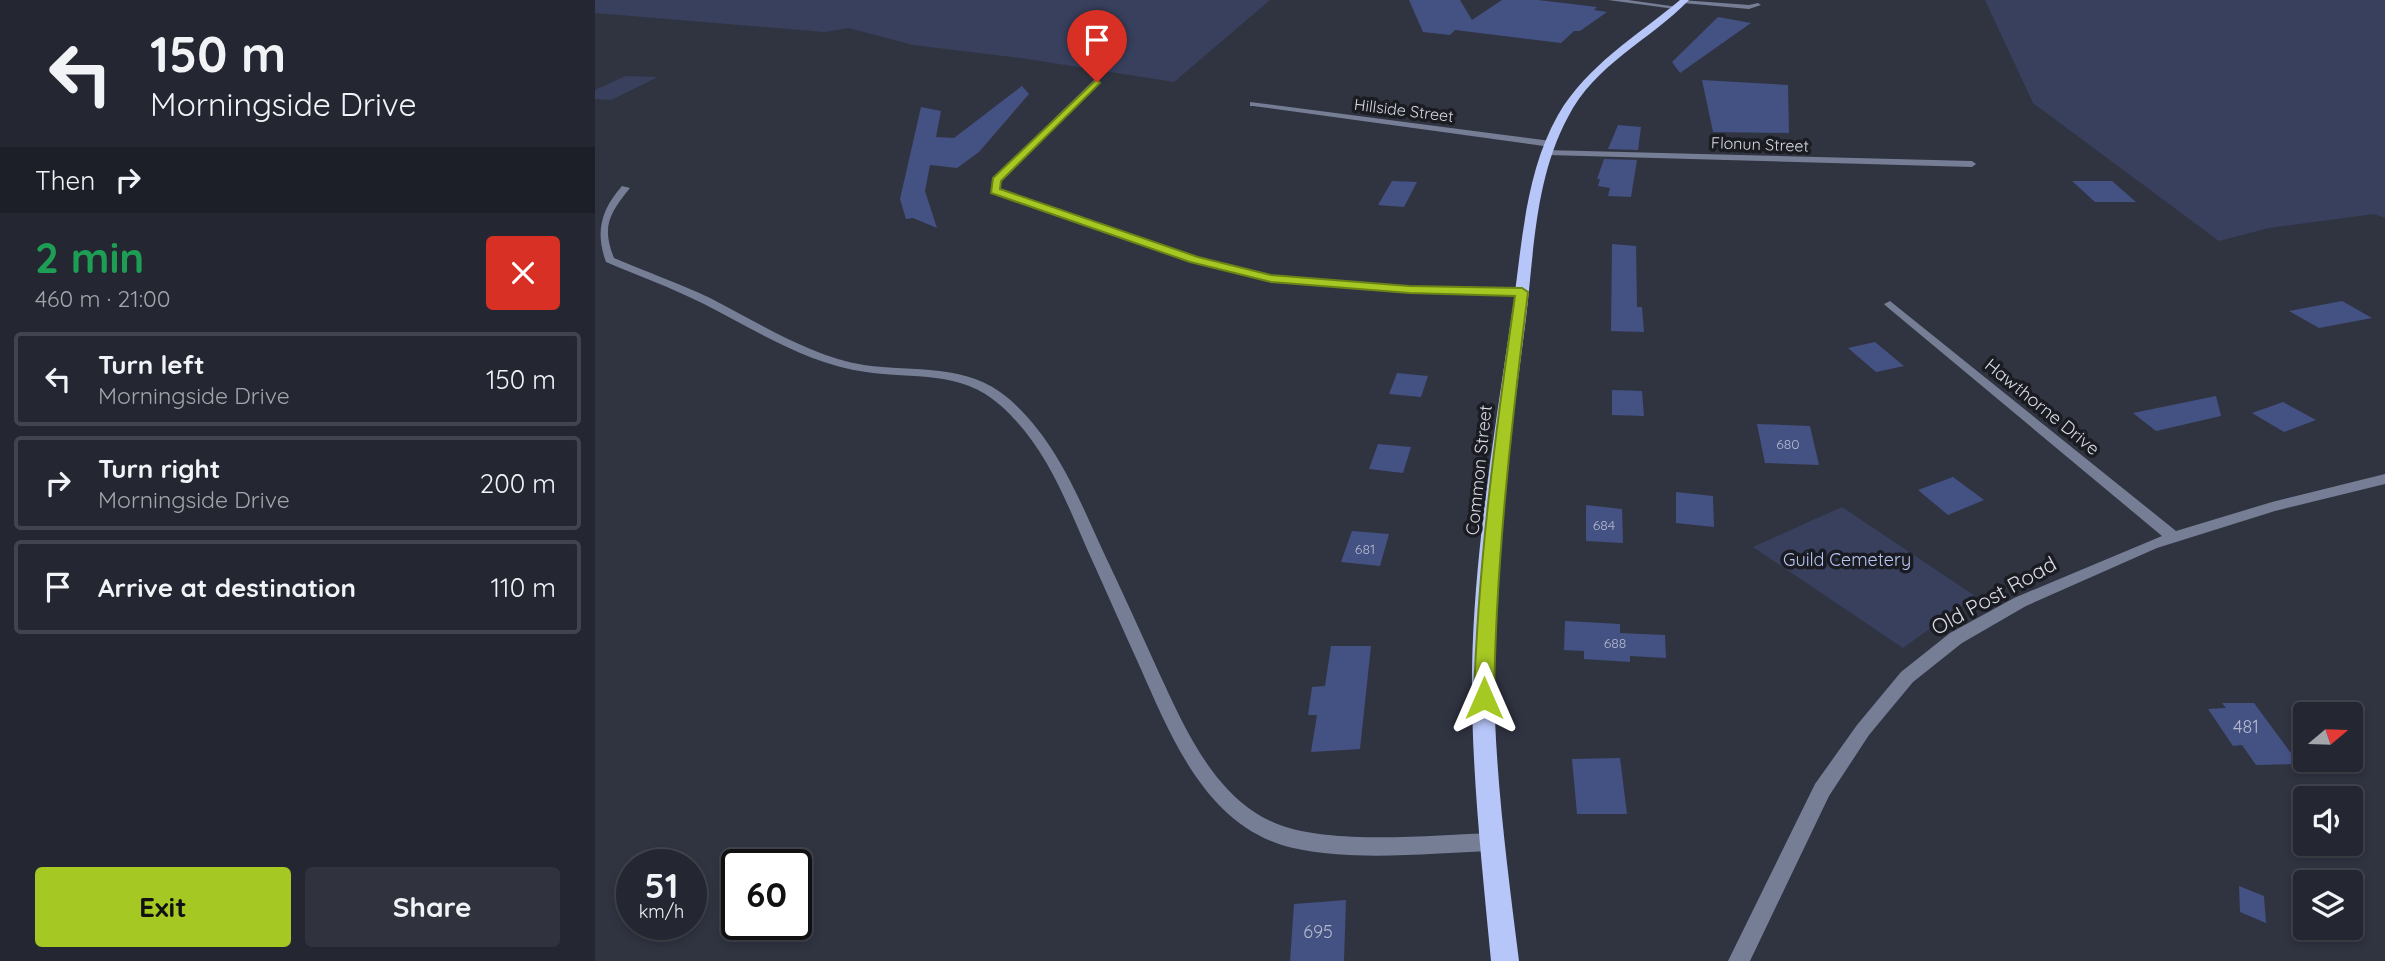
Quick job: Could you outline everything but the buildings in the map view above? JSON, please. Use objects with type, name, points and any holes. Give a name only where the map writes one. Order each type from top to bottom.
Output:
[{"type":"main road","name":"Common Street","points":[[1505,961],[1484,752],[1486,607],[1504,426],[1539,187],[1549,148],[1565,114],[1604,62],[1681,3]]},
{"type":"street","points":[[1611,0],[1749,7],[1758,5]]},
{"type":"street","points":[[1097,82],[996,180],[995,191],[1194,259],[1271,278],[1409,289],[1522,292]]},
{"type":"street","name":"Hillside Street","points":[[1253,104],[1549,148]]},
{"type":"street","name":"Flonun Street","points":[[1549,148],[1972,164]]},
{"type":"street","points":[[625,188],[609,206],[603,219],[600,241],[610,260],[703,299],[835,361],[858,368],[941,373],[972,380],[998,396],[1019,415],[1053,456],[1170,715],[1207,781],[1227,803],[1274,832],[1315,841],[1358,844],[1493,842]]},
{"type":"street","name":"Hawthorne Drive","points":[[1890,304],[2173,537]]},
{"type":"street","name":"Old Post Road","points":[[1739,961],[1822,790],[1863,730],[1907,677],[1956,638],[2020,602],[2085,572],[2173,537],[2272,507],[2385,479]]},
{"type":"green space","points":[[595,0],[1270,0],[1174,82],[1021,58],[913,45],[848,28],[825,32],[595,13]]},
{"type":"green space","points":[[1985,0],[2385,0],[2385,218],[2374,214],[2269,228],[2219,241],[2033,103]]},
{"type":"green space","points":[[626,76],[658,77],[611,100],[595,99],[595,90]]},
{"type":"green space","name":"Guild Cemetery","points":[[1842,507],[1975,596],[1903,648],[1753,547]]},
{"type":"route","points":[[1097,82],[1009,166],[994,183],[995,191],[1194,259],[1271,278],[1409,289],[1522,292],[1504,426],[1486,607],[1484,698]]}]
